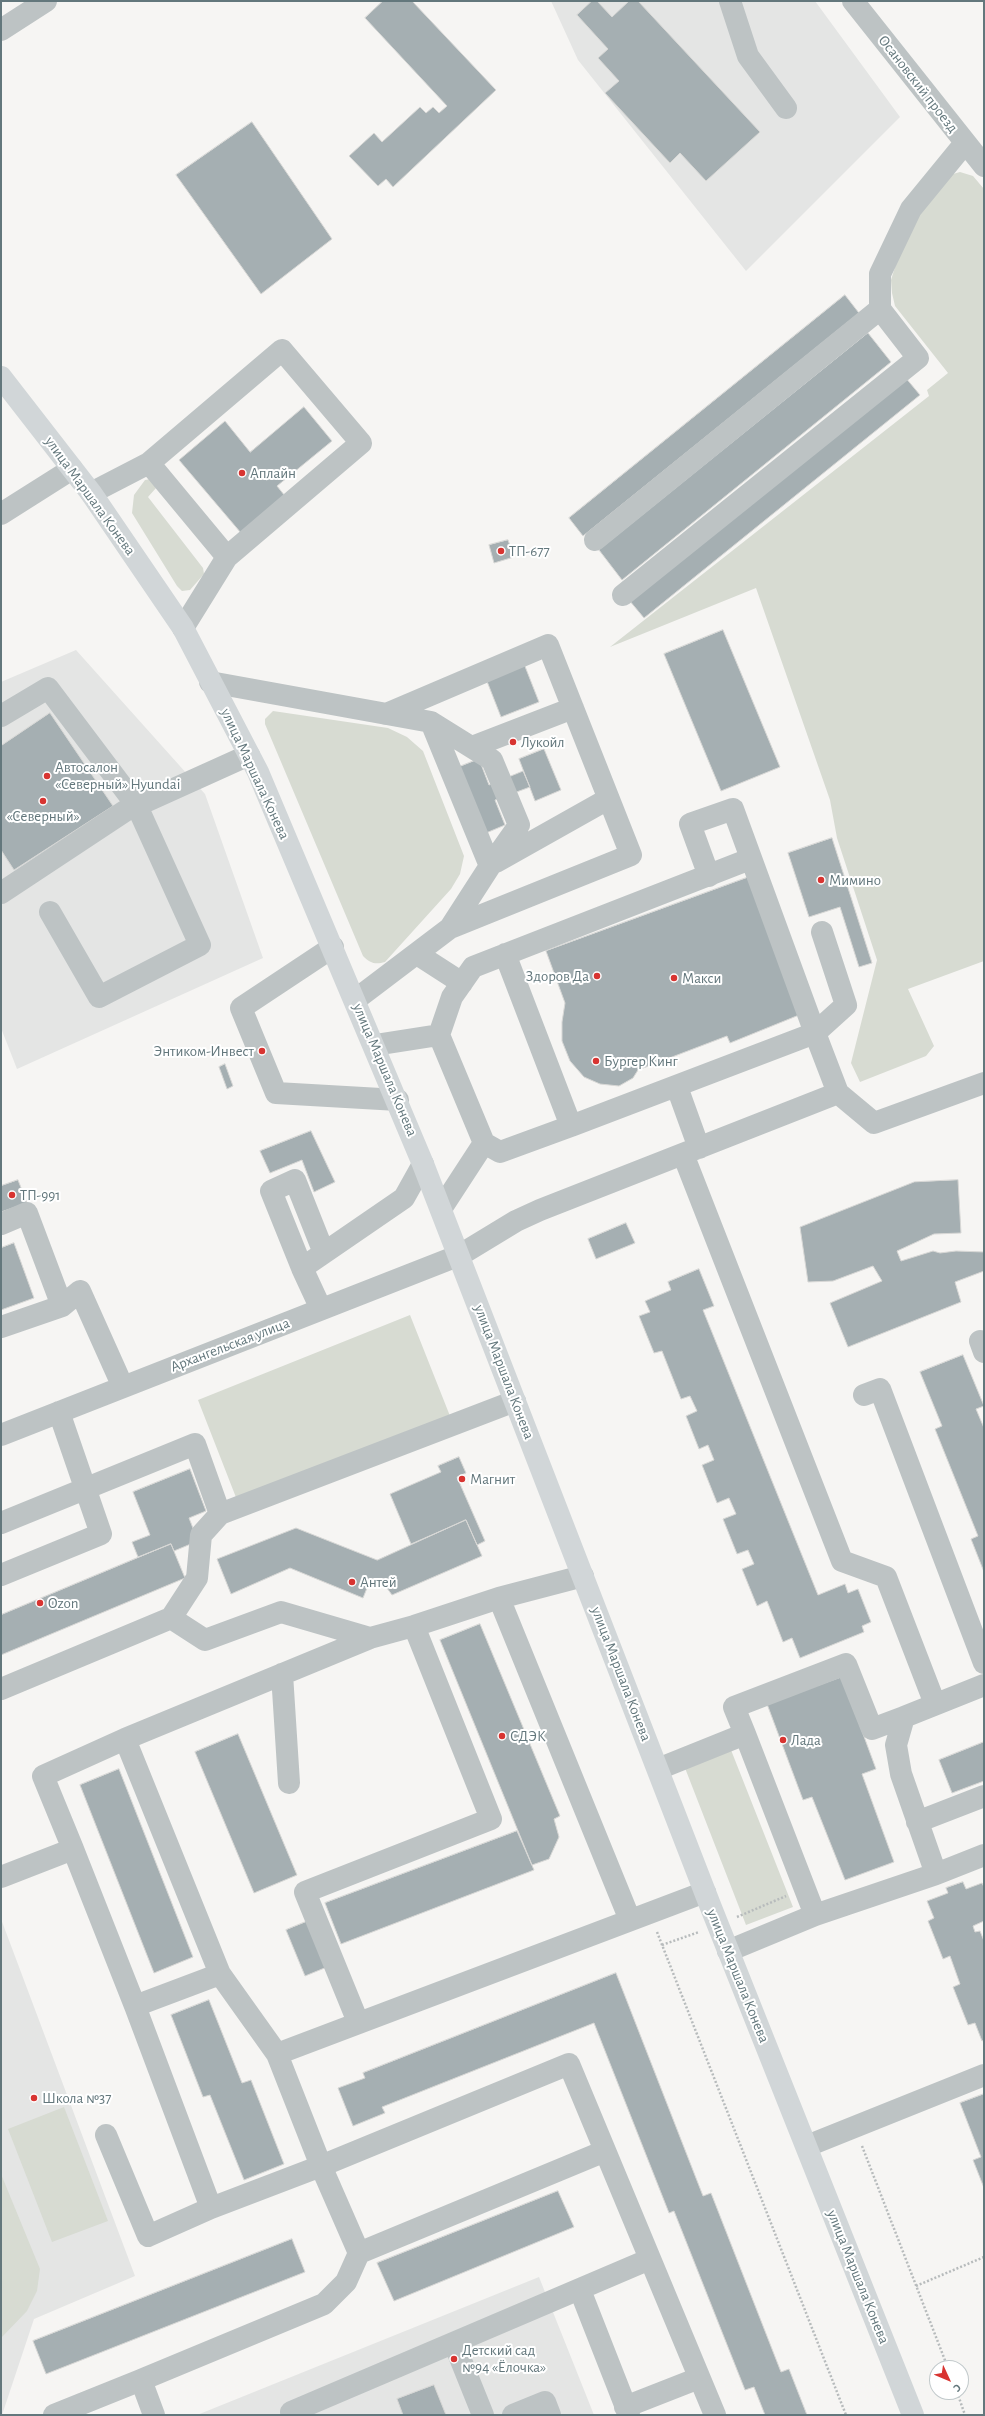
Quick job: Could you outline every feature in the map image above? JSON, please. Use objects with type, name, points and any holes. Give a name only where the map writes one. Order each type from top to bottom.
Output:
[{"type":"main road","name":"улица Маршала Конева","points":[[1,377],[90,493],[182,628],[249,755],[398,1100],[460,1255],[728,1951],[913,2415]]},
{"type":"street","points":[[1,30],[46,1]]},
{"type":"street","points":[[730,1],[748,56],[786,108]]},
{"type":"street","name":"Осановский проезд","points":[[853,1],[965,144],[984,166]]},
{"type":"street","points":[[623,595],[918,358],[880,309],[880,274],[911,209],[965,144]]},
{"type":"street","points":[[595,540],[880,309]]},
{"type":"street","points":[[90,493],[149,463],[282,350],[361,443],[227,557],[182,628]]},
{"type":"street","points":[[149,463],[227,557]]},
{"type":"street","points":[[1,514],[72,469]]},
{"type":"street","points":[[356,1000],[450,928],[631,855],[548,645],[386,714]]},
{"type":"street","points":[[210,682],[431,722],[492,760],[519,825],[490,866],[450,928]]},
{"type":"street","points":[[1,716],[48,688],[136,806],[200,945],[98,997],[50,912]]},
{"type":"street","points":[[472,747],[573,708]]},
{"type":"street","points":[[431,722],[490,866]]},
{"type":"street","points":[[1,893],[119,815],[249,755]]},
{"type":"street","points":[[490,866],[608,799]]},
{"type":"street","points":[[709,876],[690,824],[733,809],[750,859],[838,1093],[874,1123],[984,1083]]},
{"type":"street","points":[[750,859],[473,967],[452,997],[439,1035],[484,1143],[500,1152],[677,1087],[815,1033],[846,1005],[822,932]]},
{"type":"street","points":[[333,947],[241,1008],[276,1093],[398,1100]]},
{"type":"street","points":[[417,954],[462,983]]},
{"type":"street","points":[[504,954],[571,1126]]},
{"type":"street","points":[[375,1045],[439,1035]]},
{"type":"street","points":[[677,1087],[691,1151],[842,1561],[886,1577],[935,1704]]},
{"type":"street","name":"Архангельская улица","points":[[1,1435],[460,1255],[516,1221],[838,1093]]},
{"type":"street","points":[[441,1209],[484,1143]]},
{"type":"street","points":[[302,1268],[404,1198],[423,1164]]},
{"type":"street","points":[[320,1309],[271,1191],[295,1180],[324,1253]]},
{"type":"street","points":[[1,1224],[27,1213],[62,1306]]},
{"type":"street","points":[[1,1327],[62,1306],[80,1292],[123,1387]]},
{"type":"street","points":[[864,1395],[880,1389],[984,1663]]},
{"type":"street","points":[[1,1689],[172,1618],[197,1578],[201,1535],[220,1514],[515,1400]]},
{"type":"street","points":[[1,1575],[101,1534],[58,1412]]},
{"type":"street","points":[[1,1522],[195,1444],[220,1514]]},
{"type":"street","points":[[211,2208],[135,2006],[43,1776],[125,1739],[370,1638],[414,1626],[499,1598],[583,1576]]},
{"type":"street","points":[[499,1598],[639,1917]]},
{"type":"street","points":[[172,1618],[205,1640],[281,1612],[370,1638]]},
{"type":"street","points":[[358,2022],[304,1892],[491,1819],[414,1626]]},
{"type":"street","points":[[815,1916],[734,1707],[846,1664],[872,1729],[896,1745]]},
{"type":"street","points":[[282,1674],[289,1783]]},
{"type":"street","points":[[872,1729],[984,1685]]},
{"type":"street","points":[[904,1717],[896,1745],[901,1774],[936,1874]]},
{"type":"street","points":[[658,1769],[745,1734]]},
{"type":"street","points":[[125,1739],[220,1974],[277,2054],[321,2166],[359,2253]]},
{"type":"street","points":[[917,1822],[984,1796]]},
{"type":"street","points":[[1,1877],[73,1849]]},
{"type":"street","points":[[728,1951],[815,1916],[936,1874],[984,1855]]},
{"type":"street","points":[[277,2054],[358,2022],[705,1892]]},
{"type":"street","points":[[135,2006],[220,1974]]},
{"type":"street","points":[[106,2135],[148,2236],[211,2208],[321,2166],[569,2064],[715,2415]]},
{"type":"street","points":[[807,2146],[984,2075]]},
{"type":"street","points":[[54,2415],[324,2304],[346,2282],[359,2253],[605,2151]]},
{"type":"street","points":[[292,2415],[291,2412],[650,2259]]},
{"type":"street","points":[[580,2290],[627,2411],[699,2378]]},
{"type":"street","points":[[454,2343],[483,2415]]},
{"type":"street","points":[[141,2380],[154,2415]]},
{"type":"street","points":[[513,2415],[545,2402],[550,2415]]},
{"type":"path","points":[[639,1917],[846,2415]]},
{"type":"path","points":[[855,2127],[945,2360]]},
{"type":"path","points":[[916,2286],[984,2257]]},
{"type":"path","points":[[960,2400],[965,2415]]},
{"type":"shaded area","points":[[551,1],[815,1],[900,117],[746,271],[578,60]]},
{"type":"shaded area","points":[[960,172],[973,176],[984,189],[984,961],[908,989],[934,1046],[926,1056],[860,1082],[851,1063],[877,960],[837,838],[830,800],[756,588],[610,647],[929,396],[927,390],[948,373],[895,306],[891,280],[901,248],[917,214],[953,174]]},
{"type":"shaded area","points":[[151,479],[156,488],[148,497],[203,568],[204,574],[190,590],[182,591],[177,586],[132,513],[134,495],[145,480]]},
{"type":"shaded area","points":[[76,650],[205,794],[263,958],[17,1069],[1,1028],[1,682]]},
{"type":"shaded area","points":[[273,711],[388,728],[407,737],[423,751],[464,856],[460,874],[451,889],[385,962],[373,963],[363,956],[265,724],[265,719]]},
{"type":"shaded area","points":[[410,1315],[450,1416],[237,1500],[198,1400]]},
{"type":"shaded area","points":[[731,1750],[793,1907],[746,1925],[685,1768]]},
{"type":"shaded area","name":"Школа №37","points":[[1,1919],[135,2276],[34,2319],[2,2415]]},
{"type":"shaded area","points":[[64,2107],[108,2221],[52,2242],[8,2129]]},
{"type":"shaded area","points":[[1,2174],[40,2269],[37,2291],[27,2311],[1,2338]]},
{"type":"shaded area","name":"Детский сад №94 «Ёлочка»","points":[[539,2277],[594,2415],[197,2415]]},
{"type":"building","points":[[383,1],[412,1],[496,90],[393,187],[386,179],[378,186],[349,156],[374,133],[382,142],[420,107],[426,113],[433,107],[439,113],[447,106],[365,18]]},
{"type":"building","points":[[592,1],[597,1],[612,17],[629,1],[638,1],[760,132],[706,181],[680,153],[670,163],[605,93],[619,81],[598,58],[608,49],[577,15]]},
{"type":"building","points":[[252,122],[332,239],[261,294],[176,175]]},
{"type":"building","points":[[845,295],[859,313],[583,536],[569,518]]},
{"type":"building","points":[[868,333],[891,362],[622,580],[599,550]]},
{"type":"building","points":[[905,377],[920,395],[644,618],[629,600]]},
{"type":"building","name":"Аплайн","points":[[304,407],[332,441],[277,486],[285,496],[241,533],[179,460],[225,421],[250,452]]},
{"type":"building","name":"ТП-677","points":[[508,540],[514,557],[494,563],[489,545]]},
{"type":"building","points":[[723,630],[780,767],[721,791],[664,654]]},
{"type":"building","points":[[519,651],[539,702],[501,717],[481,666]]},
{"type":"building","name":"Автосалон «Северный» Hyundai","points":[[50,713],[113,806],[14,870],[1,850],[1,746]]},
{"type":"building","points":[[544,749],[561,790],[535,801],[519,759]]},
{"type":"building","points":[[479,759],[489,785],[523,771],[530,787],[495,800],[505,825],[486,833],[459,767]]},
{"type":"building","name":"Мимино","points":[[832,838],[872,963],[859,967],[840,907],[809,917],[788,853]]},
{"type":"building","points":[[749,877],[804,1013],[730,1043],[727,1036],[638,1070],[633,1078],[619,1086],[600,1084],[584,1077],[570,1061],[562,1041],[562,1022],[565,1003],[546,951]]},
{"type":"building","points":[[225,1064],[233,1086],[227,1089],[219,1067]]},
{"type":"building","points":[[311,1131],[335,1182],[314,1192],[302,1160],[270,1173],[260,1151]]},
{"type":"building","name":"ТП-991","points":[[18,1180],[27,1203],[1,1212],[1,1186]]},
{"type":"building","points":[[958,1180],[961,1233],[934,1234],[897,1251],[901,1261],[933,1251],[940,1253],[956,1251],[984,1252],[984,1271],[955,1282],[961,1302],[848,1347],[830,1303],[882,1281],[873,1266],[833,1281],[808,1282],[800,1227],[914,1182]]},
{"type":"building","points":[[626,1223],[635,1243],[596,1259],[588,1239]]},
{"type":"building","points":[[14,1243],[34,1298],[1,1310],[1,1248]]},
{"type":"building","points":[[699,1269],[714,1306],[703,1310],[818,1595],[845,1584],[848,1593],[858,1589],[871,1622],[862,1626],[864,1632],[800,1658],[792,1638],[783,1642],[767,1601],[757,1606],[742,1569],[754,1564],[748,1550],[737,1554],[723,1519],[736,1514],[729,1498],[717,1503],[702,1465],[714,1460],[708,1445],[699,1449],[686,1416],[697,1411],[690,1396],[681,1399],[662,1351],[654,1353],[639,1316],[650,1312],[645,1301],[671,1290],[668,1282]]},
{"type":"building","points":[[963,1355],[984,1406],[976,1409],[984,1428],[984,1572],[971,1539],[978,1536],[935,1429],[942,1426],[920,1372]]},
{"type":"building","points":[[459,1457],[466,1473],[457,1477],[485,1541],[477,1545],[466,1520],[411,1544],[390,1494],[441,1472],[438,1466]]},
{"type":"building","points":[[190,1469],[206,1511],[189,1518],[198,1541],[174,1551],[171,1544],[138,1557],[132,1542],[150,1535],[133,1492]]},
{"type":"building","points":[[466,1520],[482,1556],[392,1595],[384,1584],[369,1583],[363,1598],[290,1568],[231,1594],[217,1559],[296,1528],[377,1560]]},
{"type":"building","points":[[171,1544],[185,1578],[1,1655],[1,1615]]},
{"type":"building","points":[[480,1624],[560,1816],[554,1819],[559,1837],[549,1859],[532,1865],[440,1640]]},
{"type":"building","points":[[842,1677],[876,1769],[862,1774],[894,1862],[845,1880],[812,1797],[803,1800],[767,1704]]},
{"type":"building","points":[[238,1734],[297,1875],[254,1893],[195,1752]]},
{"type":"building","points":[[984,1742],[984,1781],[952,1793],[939,1760]]},
{"type":"building","points":[[119,1769],[193,1957],[154,1973],[80,1785]]},
{"type":"building","points":[[517,1831],[534,1870],[341,1944],[325,1903]]},
{"type":"building","points":[[963,1882],[966,1889],[982,1883],[984,1887],[984,1921],[973,1926],[975,1932],[980,1931],[984,1941],[984,2040],[982,2041],[975,2023],[968,2025],[953,1987],[960,1984],[950,1956],[943,1959],[928,1921],[934,1918],[927,1901],[948,1893],[946,1888]]},
{"type":"building","points":[[308,1921],[327,1967],[305,1976],[286,1930]]},
{"type":"building","points":[[616,1973],[703,2196],[711,2193],[781,2372],[789,2369],[807,2415],[765,2415],[754,2387],[745,2390],[674,2211],[669,2213],[594,2023],[382,2107],[385,2113],[353,2126],[338,2088],[365,2078],[363,2073]]},
{"type":"building","points":[[209,2000],[242,2083],[251,2080],[284,2164],[244,2180],[210,2095],[203,2097],[171,2015]]},
{"type":"building","points":[[984,2094],[984,2188],[973,2160],[981,2157],[960,2103]]},
{"type":"building","points":[[558,2191],[574,2227],[394,2301],[377,2263]]},
{"type":"building","points":[[292,2239],[305,2272],[46,2374],[33,2341]]},
{"type":"building","points":[[434,2385],[446,2415],[403,2415],[397,2399]]},
{"type":"place","name":"Аплайн","points":[[242,473]]},
{"type":"place","name":"ТП-677","points":[[501,551]]},
{"type":"place","name":"Лукойл","points":[[513,742]]},
{"type":"place","name":"Автосалон «Северный» Hyundai","points":[[47,776]]},
{"type":"place","name":"«Северный»","points":[[43,801]]},
{"type":"place","name":"Мимино","points":[[821,880]]},
{"type":"place","name":"Здоров Да","points":[[597,976]]},
{"type":"place","name":"Макси","points":[[674,978]]},
{"type":"place","name":"Энтиком-Инвест","points":[[262,1051]]},
{"type":"place","name":"Бургер Кинг","points":[[596,1061]]},
{"type":"place","name":"ТП-991","points":[[12,1195]]},
{"type":"place","name":"Магнит","points":[[462,1479]]},
{"type":"place","name":"Антей","points":[[352,1582]]},
{"type":"place","name":"Ozon","points":[[40,1603]]},
{"type":"place","name":"СДЭК","points":[[502,1736]]},
{"type":"place","name":"Лада","points":[[783,1740]]},
{"type":"place","name":"Школа №37","points":[[34,2098]]},
{"type":"place","name":"Детский сад №94 «Ёлочка»","points":[[454,2359]]}]
